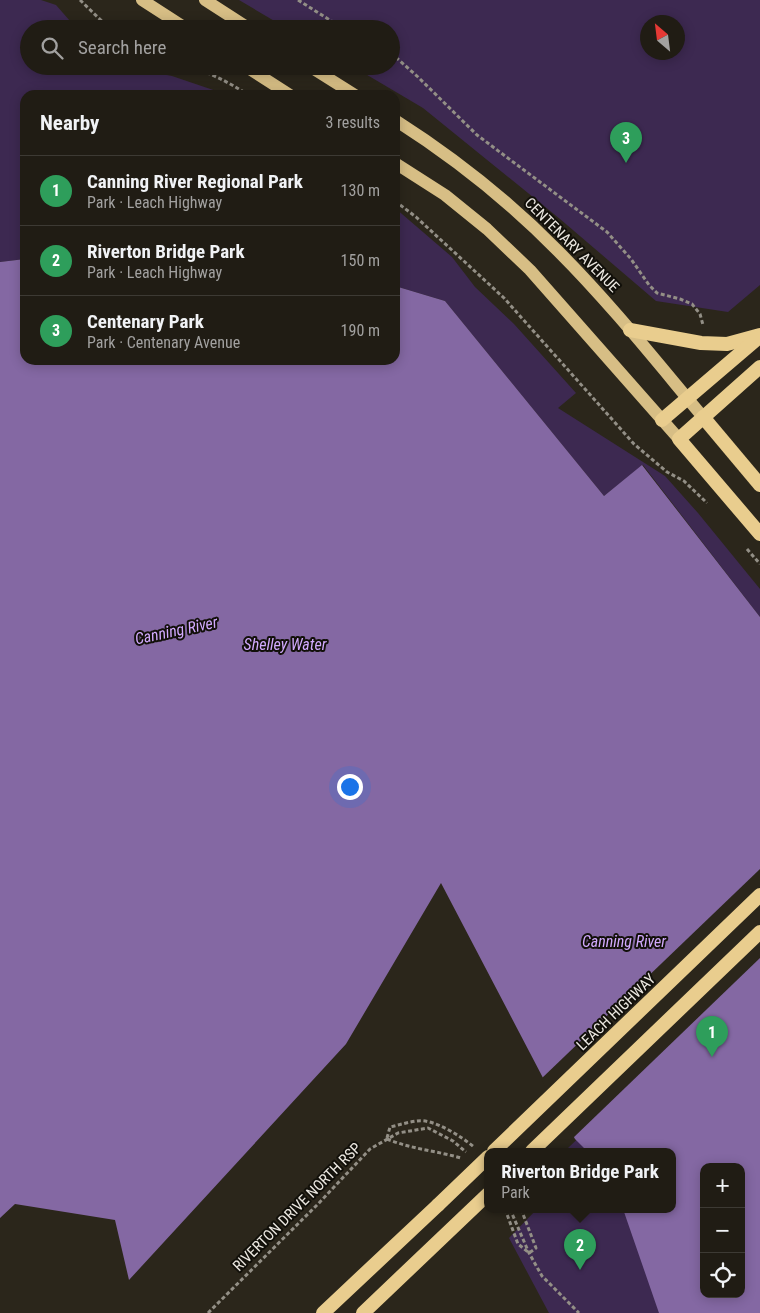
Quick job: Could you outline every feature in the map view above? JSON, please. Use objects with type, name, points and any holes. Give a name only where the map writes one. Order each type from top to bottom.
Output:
[{"type":"highway","points":[[630,330],[695,343],[727,344],[760,336]]},
{"type":"highway","points":[[662,420],[760,336]]},
{"type":"highway","points":[[760,366],[679,439],[760,534]]},
{"type":"highway","points":[[703,417],[760,485]]},
{"type":"highway","name":"LEACH HIGHWAY","points":[[497,1148],[760,895]]},
{"type":"highway","points":[[535,1148],[760,932]]},
{"type":"highway","points":[[323,1313],[484,1161]]},
{"type":"highway","points":[[363,1313],[484,1198]]},
{"type":"main road","points":[[142,0],[173,20]]},
{"type":"main road","points":[[205,0],[236,20]]},
{"type":"main road","points":[[259,75],[282,90]]},
{"type":"main road","points":[[324,75],[347,90]]},
{"type":"main road","name":"CENTENARY AVENUE","points":[[400,124],[458,165],[516,211],[564,257],[630,330],[703,417]]},
{"type":"main road","points":[[400,166],[445,195],[488,229],[530,270],[679,439]]},
{"type":"path","points":[[80,0],[101,20]]},
{"type":"path","points":[[298,0],[330,20]]},
{"type":"path","points":[[400,61],[477,135],[607,232],[631,259],[649,286],[657,293],[692,304],[704,323],[703,331]]},
{"type":"path","points":[[213,75],[240,90]]},
{"type":"path","points":[[400,205],[416,217],[504,298],[634,444],[667,472],[684,481],[709,505]]},
{"type":"path","points":[[747,549],[760,564]]},
{"type":"path","points":[[466,1159],[439,1151],[398,1144],[387,1139],[390,1127],[419,1120],[442,1126],[464,1138],[476,1148]]},
{"type":"path","name":"RIVERTON DRIVE NORTH RSP","points":[[208,1313],[318,1204],[370,1149],[387,1139],[398,1133],[428,1128],[453,1140],[473,1158]]},
{"type":"path","points":[[506,1213],[518,1244],[529,1253]]},
{"type":"path","points":[[512,1213],[529,1253],[542,1276],[579,1313]]},
{"type":"path","points":[[523,1213],[536,1248],[529,1253]]},
{"type":"shaded area","points":[[0,0],[41,0],[56,5],[69,20],[20,20],[20,75],[167,75],[213,90],[20,90],[20,260],[0,262]]},
{"type":"shaded area","points":[[239,0],[760,0],[760,285],[728,312],[656,301],[560,219],[423,108],[400,94],[400,90],[393,90],[367,75],[400,75],[400,20],[273,20]]},
{"type":"shaded area","points":[[400,212],[452,257],[475,287],[514,324],[576,393],[558,408],[665,476],[698,513],[760,589],[760,617],[643,465],[604,496],[445,301],[400,288]]},
{"type":"shaded area","points":[[760,965],[760,1313],[549,1313],[509,1238],[533,1213],[676,1213],[676,1148],[568,1148]]},
{"type":"water","name":"Shelley Water","points":[[20,260],[20,365],[400,365],[400,288],[445,301],[604,496],[642,465],[760,617],[760,1313],[659,1313],[624,1213],[676,1213],[676,1148],[584,1148],[575,1139],[441,883],[346,1044],[129,1280],[115,1220],[15,1204],[0,1218],[0,262]]},
{"type":"pier","points":[[760,869],[760,958],[572,1139],[541,1079]]},
{"type":"place","name":"Centenary Park","points":[[626,163]]},
{"type":"place","name":"Canning River Regional Park","points":[[712,1057]]},
{"type":"place","name":"Riverton Bridge Park","points":[[580,1270]]},
{"type":"water label","name":"Canning River","points":[[176,630]]},
{"type":"water label","name":"Canning River","points":[[624,941]]}]
